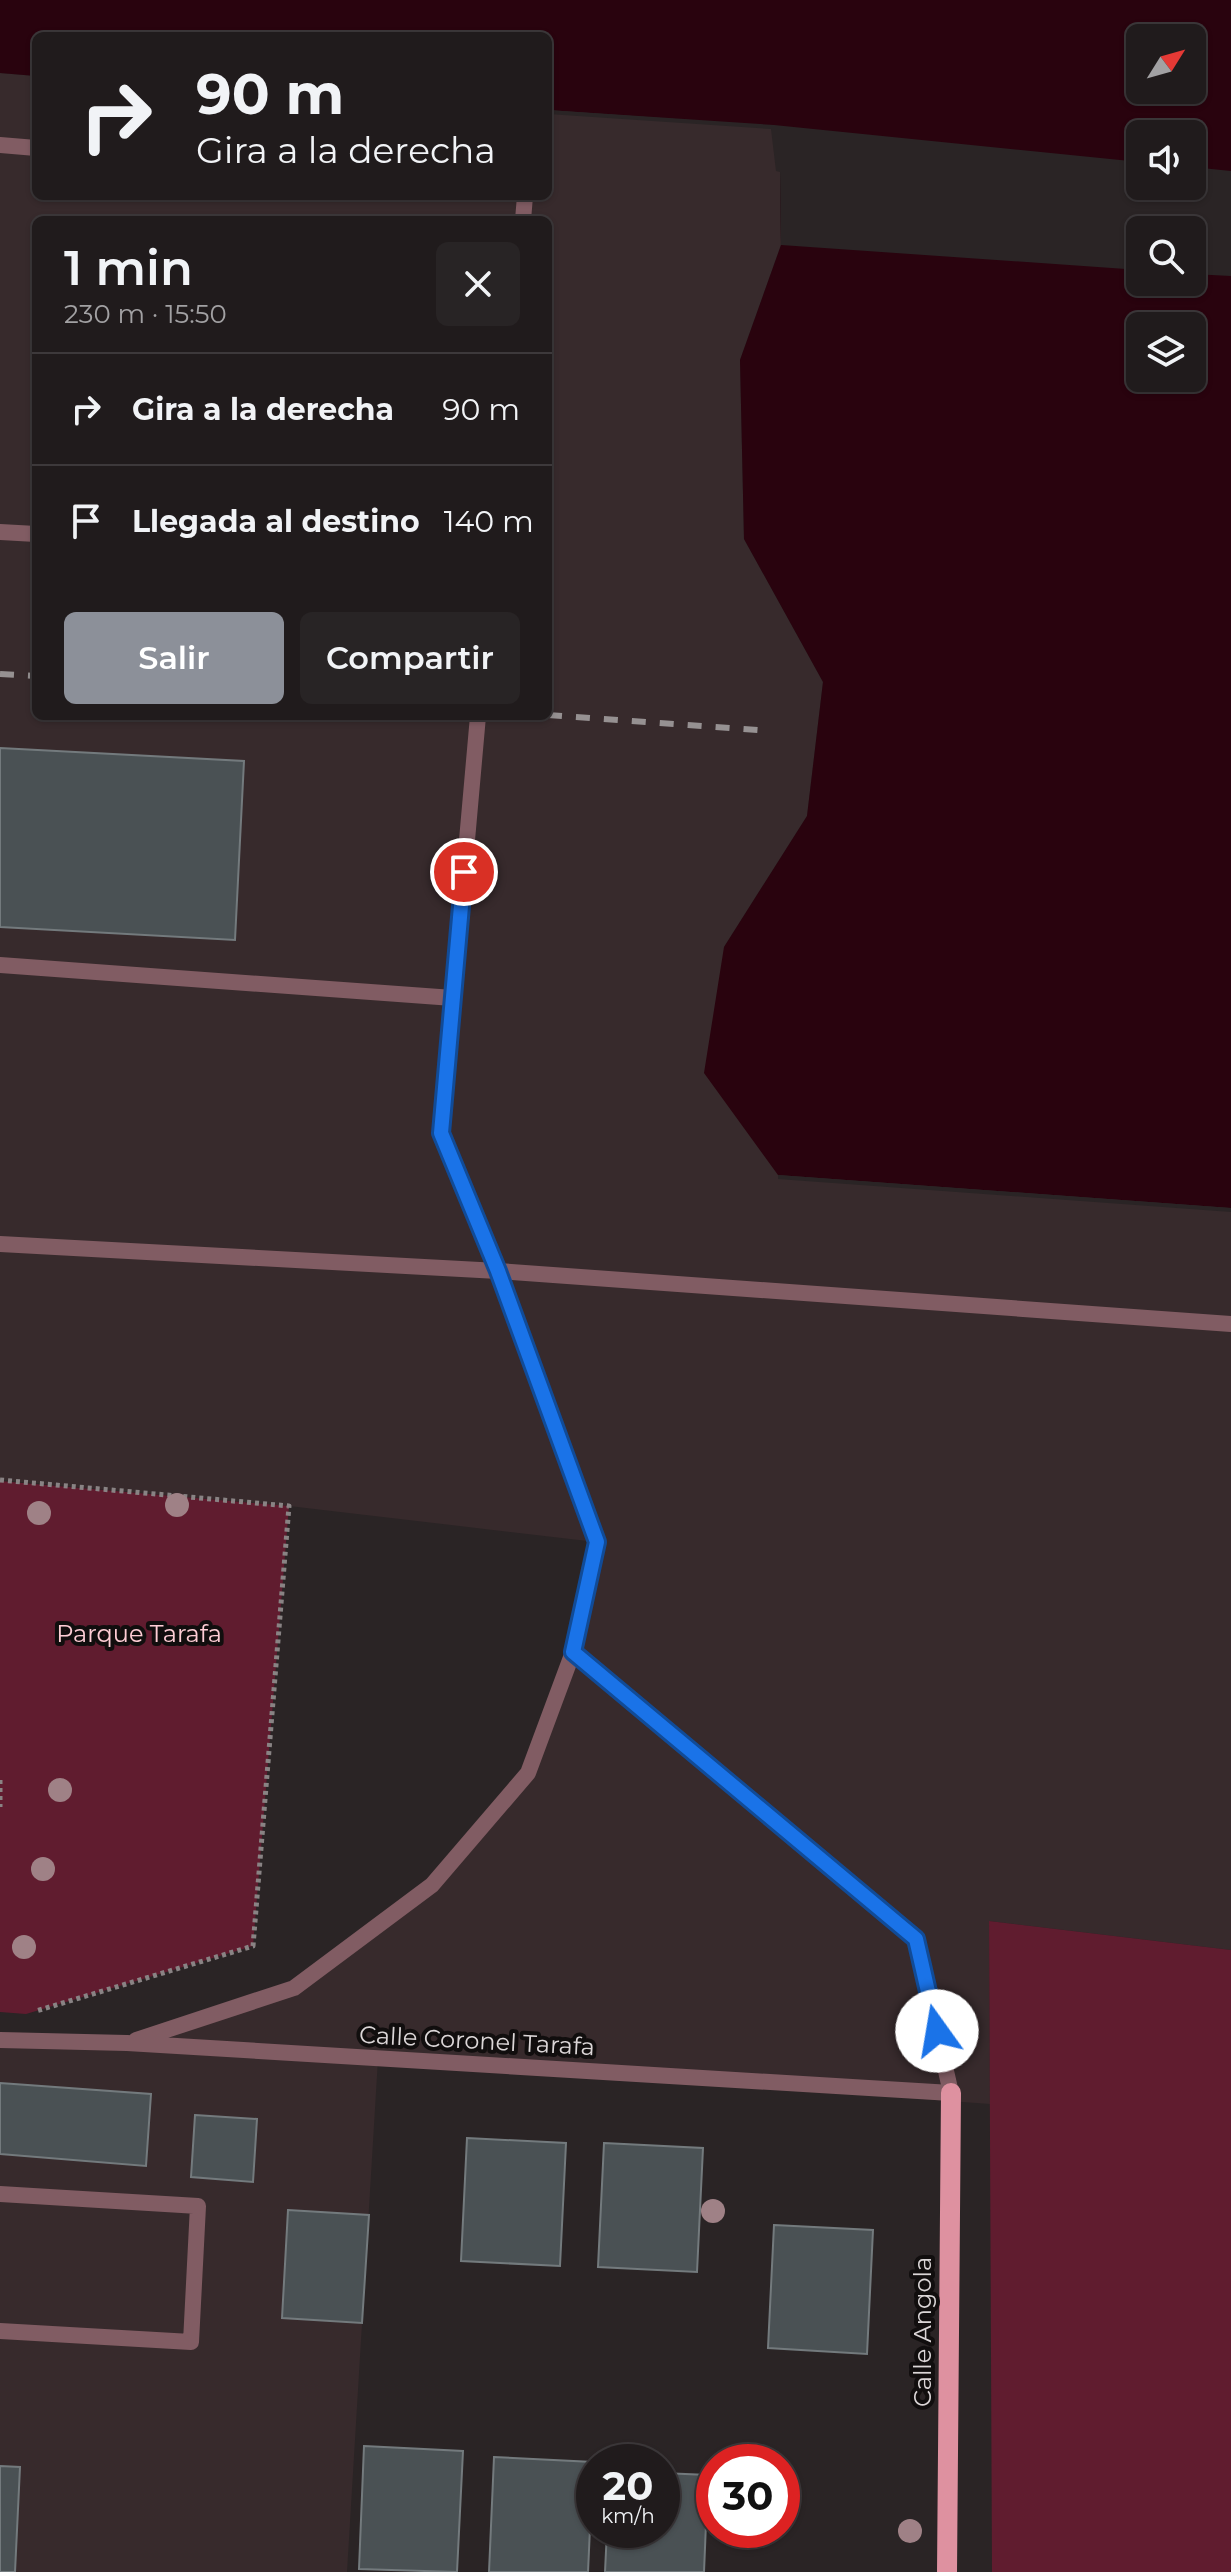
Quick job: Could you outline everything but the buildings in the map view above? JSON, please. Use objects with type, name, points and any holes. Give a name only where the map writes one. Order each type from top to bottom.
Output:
[{"type":"main road","name":"Calle Angola","points":[[947,2572],[951,2093]]},
{"type":"street","points":[[0,145],[32,148]]},
{"type":"street","points":[[0,532],[32,534]]},
{"type":"street","points":[[127,2043],[294,1988],[432,1885],[528,1773],[573,1652],[597,1542],[498,1271],[441,1133],[478,720]]},
{"type":"street","points":[[0,965],[453,998]]},
{"type":"street","points":[[0,1244],[498,1271],[1231,1324]]},
{"type":"street","points":[[573,1652],[916,1939],[951,2093]]},
{"type":"street","name":"Calle Coronel Tarafa","points":[[0,2040],[127,2043],[951,2093]]},
{"type":"street","points":[[0,2194],[198,2206],[191,2342],[0,2331]]},
{"type":"path","points":[[0,1480],[289,1506],[253,1946],[26,2014]]},
{"type":"path","points":[[0,1780],[0,1807]]},
{"type":"shaded area","points":[[0,0],[1231,0],[1231,1208],[778,1175],[704,1073],[724,947],[807,816],[823,682],[744,539],[740,360],[781,245],[780,171],[774,126],[552,110],[552,32],[32,32],[32,76],[0,73]]},
{"type":"shaded area","points":[[0,73],[32,76],[32,200],[552,200],[552,110],[774,125],[780,171],[781,245],[740,360],[744,539],[823,682],[807,816],[724,947],[778,1175],[1231,1208],[1231,1950],[989,1921],[990,2104],[378,2059],[347,2572],[0,2572],[0,2040],[134,2045],[294,1988],[432,1885],[528,1773],[573,1652],[596,1542],[289,1506],[0,1480]]},
{"type":"green space","name":"Parque Tarafa","points":[[0,1481],[289,1506],[253,1946],[26,2014],[0,2012]]},
{"type":"green space","points":[[989,1921],[1231,1950],[1231,2572],[992,2572]]},
{"type":"pier","points":[[552,110],[774,125],[1126,161],[1126,200],[1206,200],[1206,168],[1231,171],[1231,276],[1206,275],[1206,216],[1126,216],[1126,269],[781,245],[780,172],[776,171],[771,129],[552,114]]},
{"type":"pier","points":[[778,1175],[1231,1208],[1231,1212],[778,1179]]},
{"type":"railway","points":[[0,674],[32,676]]},
{"type":"railway","points":[[552,715],[759,730]]},
{"type":"route","points":[[464,872],[441,1133],[498,1271],[597,1542],[573,1652],[916,1939],[937,2031]]}]
